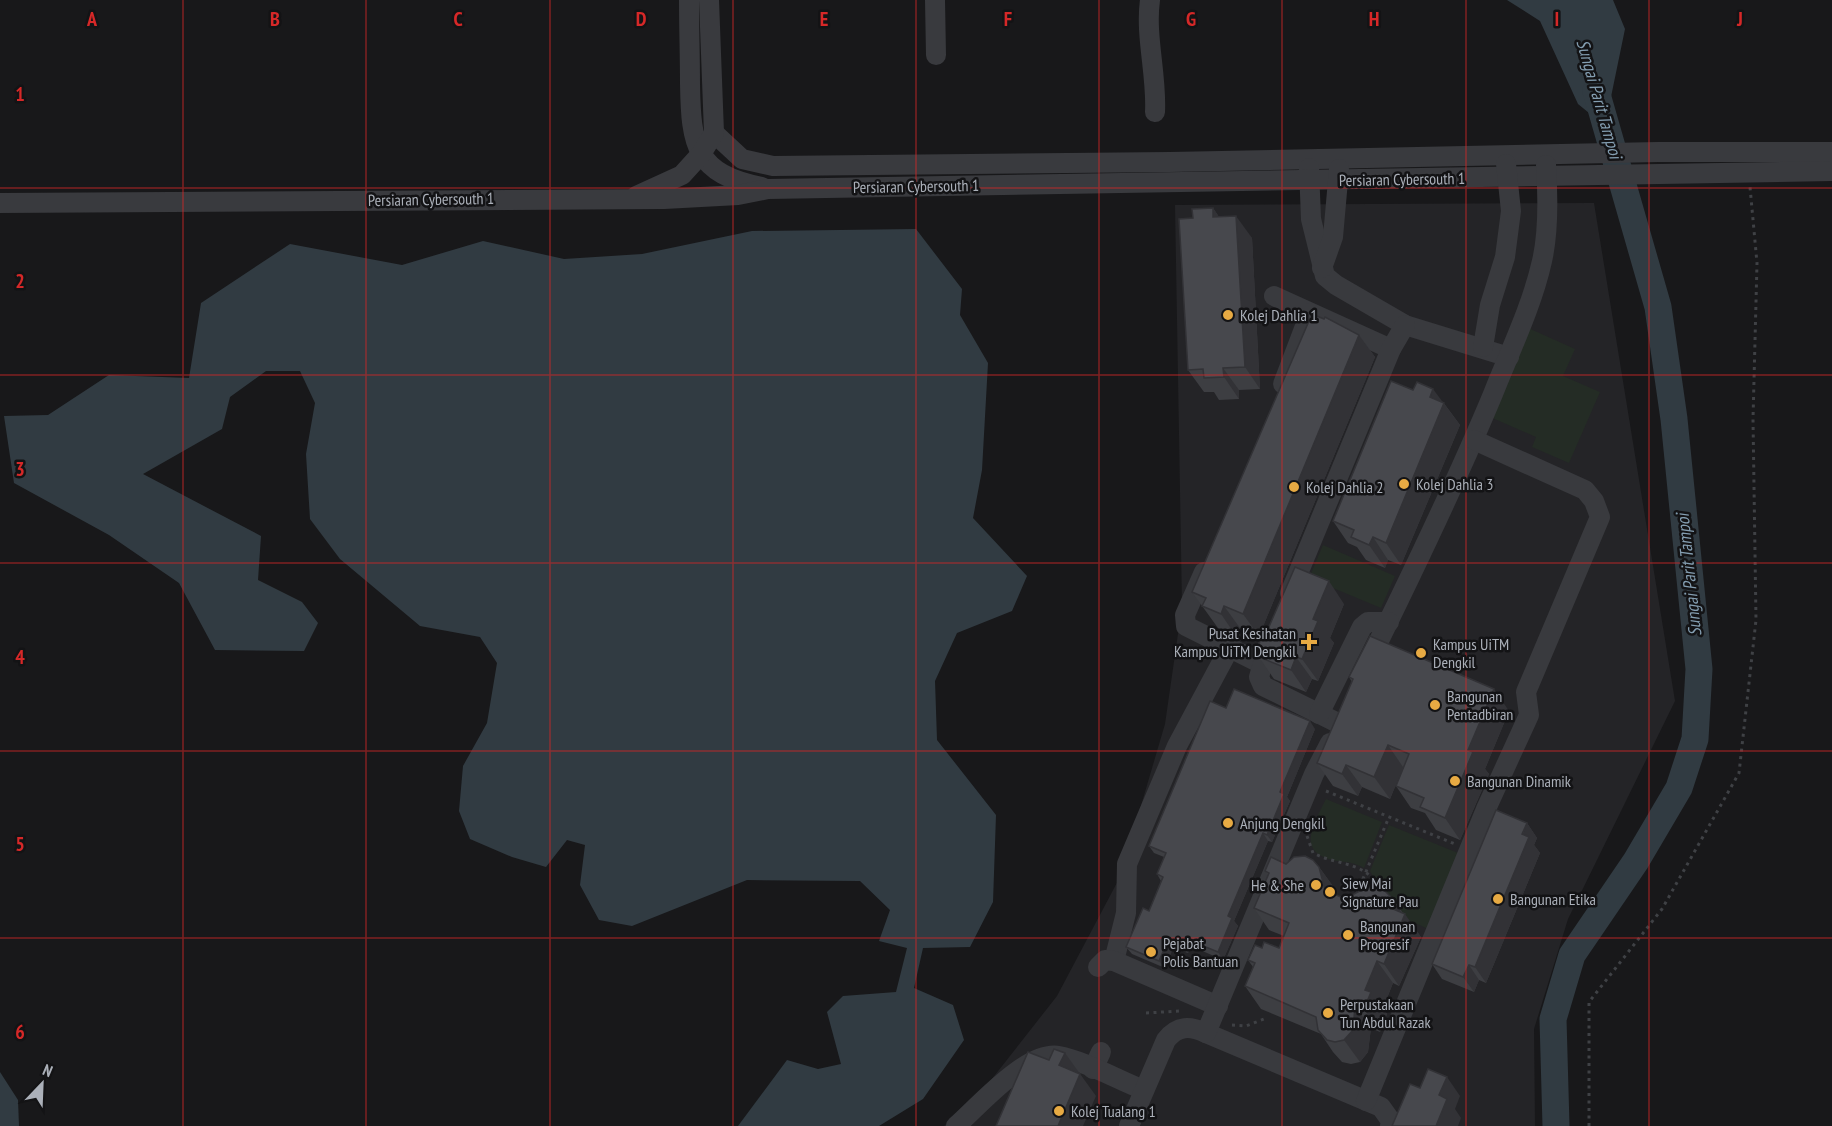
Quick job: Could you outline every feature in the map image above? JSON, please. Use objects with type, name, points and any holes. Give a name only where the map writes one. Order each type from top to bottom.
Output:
[{"type":"street","points":[[689,0],[691,129],[701,154],[717,171],[737,182],[768,189]]},
{"type":"street","points":[[634,197],[682,175],[701,154],[714,133],[709,0]]},
{"type":"street","points":[[935,0],[936,55]]},
{"type":"street","points":[[1150,0],[1149,15],[1155,71],[1155,112]]},
{"type":"street","name":"Persiaran Cybersouth 1","points":[[714,133],[742,159],[773,166],[1505,154],[1832,152]]},
{"type":"street","points":[[1483,347],[1490,305],[1505,257],[1511,211],[1505,154]]},
{"type":"street","points":[[1359,682],[1415,572],[1509,357],[1542,262],[1546,231],[1545,154]]},
{"type":"street","points":[[1322,268],[1333,237],[1340,180],[1339,158]]},
{"type":"street","points":[[1309,159],[1311,219],[1325,276],[1336,285],[1405,325],[1483,347],[1509,357]]},
{"type":"street","name":"Persiaran Cybersouth 1","points":[[0,203],[634,197],[664,199],[738,195],[768,189],[1832,171]]},
{"type":"street","points":[[1274,296],[1391,349]]},
{"type":"street","points":[[1274,406],[1310,313]]},
{"type":"street","points":[[1340,724],[1263,686],[1259,677],[1264,654],[1391,349],[1405,325]]},
{"type":"street","points":[[1366,1101],[1391,1059],[1405,1026],[1486,809],[1529,715],[1526,692],[1600,517],[1594,501],[1585,490],[1474,440]]},
{"type":"street","points":[[1212,552],[1185,615],[1186,626],[1262,664]]},
{"type":"street","points":[[1319,714],[1362,627],[1368,622],[1389,622]]},
{"type":"street","points":[[1218,1006],[1169,979],[1133,975],[1106,964],[1126,913],[1127,864],[1177,746],[1230,647]]},
{"type":"street","points":[[1206,1033],[1218,1006],[1221,978],[1349,703]]},
{"type":"street","points":[[1128,1126],[1172,1032],[1182,1027],[1194,1028],[1381,1107],[1388,1113],[1390,1126]]},
{"type":"street","points":[[956,1126],[1026,1064],[1063,1047],[1097,1061],[1144,1090]]},
{"type":"path","points":[[1590,1126],[1589,1002],[1662,909],[1739,772],[1756,620],[1753,419],[1757,263],[1749,173]]},
{"type":"path","points":[[1326,791],[1459,845]]},
{"type":"path","points":[[1357,893],[1389,817]]},
{"type":"path","points":[[1307,836],[1313,853],[1366,871],[1373,877],[1382,897]]},
{"type":"shaded area","name":"Kampus UiTM Dengkil","points":[[1594,203],[1675,701],[1568,919],[1534,1029],[1535,1126],[944,1126],[984,1089],[1057,996],[1120,877],[1165,724],[1182,606],[1175,205]]},
{"type":"shaded area","points":[[1526,327],[1575,349],[1563,376],[1600,392],[1569,463],[1532,447],[1536,437],[1488,416]]},
{"type":"shaded area","points":[[1323,545],[1395,576],[1381,608],[1309,578]]},
{"type":"shaded area","points":[[1326,799],[1382,822],[1364,868],[1324,857],[1315,851],[1311,844],[1313,827]]},
{"type":"shaded area","points":[[1389,825],[1463,855],[1433,931],[1410,921],[1384,896],[1370,871]]},
{"type":"water","points":[[1507,0],[1613,0],[1625,29],[1605,126],[1578,104],[1540,21]]},
{"type":"water","points":[[916,229],[962,289],[960,315],[988,363],[982,470],[973,518],[1027,576],[1012,611],[957,633],[935,681],[937,740],[996,815],[993,902],[970,947],[923,948],[914,988],[953,1005],[964,1040],[923,1099],[879,1126],[738,1126],[787,1060],[818,1069],[841,1064],[827,1012],[843,996],[896,992],[907,948],[879,941],[890,910],[860,881],[747,880],[632,926],[599,920],[580,885],[585,845],[567,840],[546,867],[512,857],[470,839],[459,811],[463,766],[487,723],[497,663],[480,637],[420,626],[340,559],[310,519],[306,454],[315,403],[300,371],[266,371],[230,397],[222,429],[143,474],[261,536],[258,580],[302,602],[318,623],[304,651],[215,650],[179,583],[109,535],[14,483],[4,416],[48,415],[109,375],[189,378],[201,303],[290,244],[402,265],[483,241],[564,259],[642,254],[752,231]]},
{"type":"water","points":[[0,1072],[18,1100],[19,1126],[0,1126]]},
{"type":"building","name":"Kolej Dahlia 1","points":[[1213,208],[1213,217],[1236,216],[1245,367],[1223,368],[1224,377],[1204,378],[1203,369],[1188,370],[1179,219],[1193,218],[1192,209]]},
{"type":"building","points":[[1312,314],[1324,319],[1325,317],[1359,335],[1243,614],[1224,606],[1221,614],[1202,606],[1206,598],[1192,592]]},
{"type":"building","points":[[1391,381],[1413,390],[1417,382],[1433,389],[1430,397],[1444,403],[1386,543],[1373,537],[1369,545],[1351,537],[1354,530],[1333,521]]},
{"type":"building","points":[[1295,567],[1329,581],[1313,619],[1318,621],[1302,659],[1296,657],[1291,670],[1259,657],[1257,653],[1263,628],[1268,629]]},
{"type":"building","points":[[1370,636],[1494,689],[1468,750],[1473,752],[1445,818],[1420,807],[1424,798],[1396,786],[1409,754],[1388,745],[1374,777],[1346,765],[1342,774],[1317,763],[1353,679],[1349,677]]},
{"type":"building","name":"Anjung Dengkil","points":[[1234,689],[1310,721],[1280,792],[1284,794],[1267,835],[1263,833],[1228,916],[1232,918],[1218,952],[1186,939],[1183,946],[1168,940],[1159,961],[1126,947],[1143,908],[1149,911],[1163,877],[1157,874],[1166,853],[1149,846],[1210,701],[1226,708]]},
{"type":"building","points":[[1496,810],[1527,823],[1522,834],[1529,837],[1475,967],[1469,965],[1463,977],[1432,964]]},
{"type":"building","points":[[1305,856],[1319,867],[1325,890],[1345,899],[1367,887],[1384,890],[1391,897],[1393,909],[1405,914],[1384,964],[1377,961],[1365,990],[1371,992],[1364,1009],[1355,1006],[1353,1030],[1344,1040],[1335,1042],[1327,1040],[1318,1030],[1316,1017],[1245,986],[1255,963],[1248,960],[1255,945],[1262,948],[1264,942],[1279,948],[1289,923],[1254,908],[1269,873],[1265,871],[1271,857],[1286,864],[1294,857]]},
{"type":"building","points":[[1054,1049],[1065,1053],[1059,1065],[1080,1074],[1058,1126],[996,1126],[1028,1052],[1049,1060]]},
{"type":"building","points":[[1428,1069],[1447,1077],[1439,1095],[1447,1099],[1436,1126],[1392,1126],[1410,1084],[1420,1088]]},
{"type":"waterway","name":"Sungai Parit Tampoi","points":[[1556,1126],[1553,1019],[1572,955],[1636,861],[1679,788],[1695,739],[1699,669],[1674,419],[1658,307],[1596,91]]},
{"type":"place","name":"Kolej Dahlia 1","points":[[1228,315]]},
{"type":"place","name":"Kolej Dahlia 3","points":[[1404,484]]},
{"type":"place","name":"Kolej Dahlia 2","points":[[1294,487]]},
{"type":"place","name":"Pusat Kesihatan Kampus UiTM Dengkil","points":[[1309,642]]},
{"type":"place","name":"Kampus UiTM Dengkil","points":[[1421,653]]},
{"type":"place","name":"Bangunan Pentadbiran","points":[[1435,705]]},
{"type":"place","name":"Bangunan Dinamik","points":[[1455,781]]},
{"type":"place","name":"Anjung Dengkil","points":[[1228,823]]},
{"type":"place","name":"He & She","points":[[1316,885]]},
{"type":"place","name":"Siew Mai Signature Pau","points":[[1330,892]]},
{"type":"place","name":"Bangunan Etika","points":[[1498,899]]},
{"type":"place","name":"Bangunan Progresif","points":[[1348,935]]},
{"type":"place","name":"Pejabat Polis Bantuan","points":[[1151,952]]},
{"type":"place","name":"Perpustakaan Tun Abdul Razak","points":[[1328,1013]]},
{"type":"place","name":"Kolej Tualang 1","points":[[1059,1111]]}]
